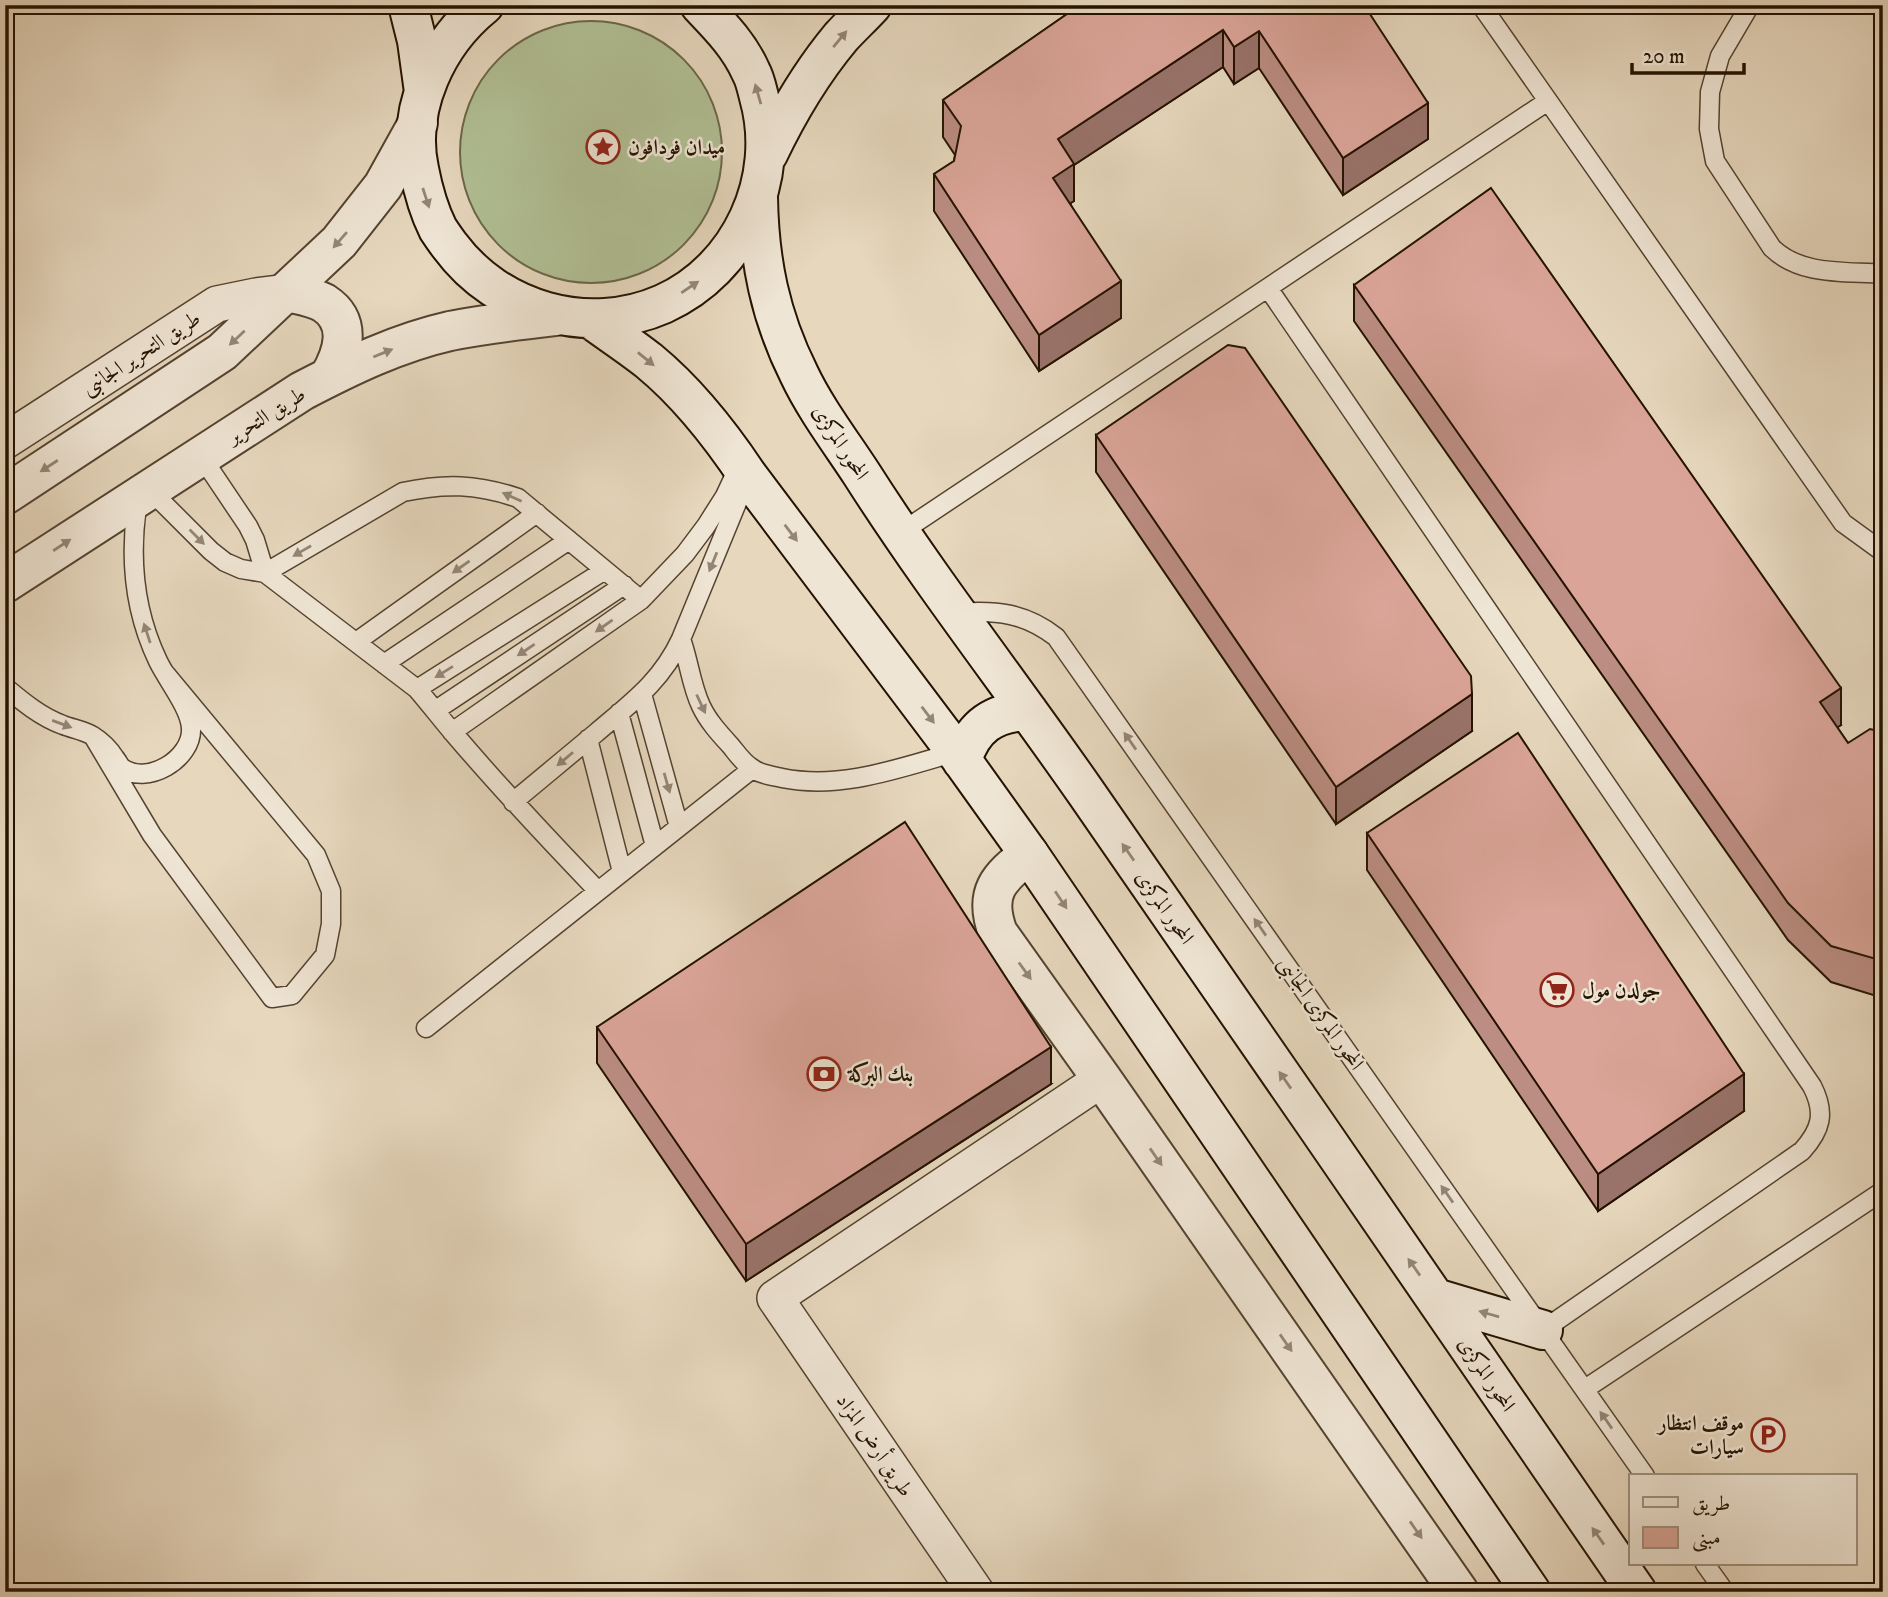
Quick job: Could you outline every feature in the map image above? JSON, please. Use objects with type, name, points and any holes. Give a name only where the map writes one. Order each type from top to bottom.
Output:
[{"type":"main road","points":[[408,5],[417,41],[421,107],[417,160],[424,196],[439,231],[461,261],[489,286],[521,304],[574,317],[628,315],[663,304],[694,285],[722,261],[743,230],[758,197],[766,160],[786,116],[812,74],[842,36],[872,5]]},
{"type":"main road","points":[[5,495],[222,352],[339,242],[383,186],[421,107],[441,53],[467,19],[484,5]]},
{"type":"main road","points":[[700,5],[729,35],[752,73],[764,115],[766,160]]},
{"type":"main road","name":"المحور المركزى","points":[[758,197],[759,234],[772,309],[801,379],[900,533],[1093,802],[1637,1592]]},
{"type":"main road","points":[[287,292],[326,304],[335,314],[343,338],[342,351],[329,377]]},
{"type":"main road","points":[[574,317],[649,361],[676,385],[723,438],[1029,853],[1531,1592]]},
{"type":"main road","name":"طريق التحرير","points":[[5,583],[302,391],[349,366],[399,346],[450,331],[574,317]]},
{"type":"main road","points":[[959,757],[985,723],[1013,712],[1028,711]]},
{"type":"main road","points":[[1029,853],[1008,870],[998,884],[992,900],[992,917],[998,933],[1459,1592]]},
{"type":"main road","points":[[1435,1298],[1543,1330]]},
{"type":"street","name":"طريق التحرير الجانبى","points":[[5,441],[217,304],[287,292]]},
{"type":"street","name":"طريق أرض المزاد","points":[[976,1592],[775,1298],[1102,1079]]},
{"type":"lane","points":[[1481,5],[1843,523],[1883,552]]},
{"type":"lane","points":[[1750,5],[1720,56],[1710,92],[1709,129],[1715,161],[1772,248],[1781,257],[1808,268],[1883,274]]},
{"type":"lane","points":[[900,533],[1548,101]]},
{"type":"lane","points":[[1268,288],[1819,1098],[1819,1125],[1813,1139],[1802,1151],[1543,1330]]},
{"type":"lane","points":[[201,456],[248,526],[265,573]]},
{"type":"lane","points":[[452,732],[641,600],[685,554],[744,470]]},
{"type":"lane","points":[[513,802],[642,694],[662,673],[681,639],[744,470]]},
{"type":"lane","points":[[265,573],[403,492],[425,487],[470,486],[495,490],[518,498],[641,600]]},
{"type":"lane","points":[[5,687],[27,706],[44,716],[93,736],[106,747],[121,767],[144,773],[156,772],[169,766],[180,756],[188,744],[191,729],[186,711],[163,672],[146,632],[133,566],[133,529],[144,493],[225,562],[241,569],[265,573],[417,689],[513,802],[598,891]]},
{"type":"lane","points":[[356,642],[537,513]]},
{"type":"lane","points":[[384,664],[569,540]]},
{"type":"lane","points":[[417,689],[605,570]]},
{"type":"lane","points":[[436,710],[624,585]]},
{"type":"lane","name":"المحور المركزى الجانبى","points":[[957,612],[999,612],[1020,617],[1040,625],[1056,637],[1644,1474]]},
{"type":"lane","points":[[681,639],[701,708],[714,728],[752,769],[798,781],[828,782],[858,779],[959,757]]},
{"type":"lane","points":[[93,736],[152,835],[272,998],[292,995],[325,955],[331,924],[331,891],[316,855],[163,672]]},
{"type":"lane","points":[[642,694],[679,827]]},
{"type":"lane","points":[[619,713],[655,846]]},
{"type":"lane","points":[[588,739],[622,872]]},
{"type":"lane","points":[[426,1028],[752,769]]},
{"type":"lane","points":[[1585,1389],[1883,1191]]},
{"type":"lane","points":[[1706,1566],[1725,1592]]},
{"type":"green space","points":[[591,21],[617,24],[641,31],[664,43],[684,59],[700,79],[712,102],[719,126],[722,152],[719,178],[712,202],[700,225],[684,245],[664,261],[641,273],[617,280],[591,283],[565,280],[541,273],[518,261],[498,245],[482,225],[470,202],[463,178],[460,152],[463,126],[470,102],[482,79],[498,59],[518,43],[541,31],[565,24]]},
{"type":"building","points":[[1080,5],[1364,5],[1428,103],[1343,158],[1259,31],[1234,47],[1223,30],[1058,139],[1074,164],[1053,178],[1121,281],[1039,335],[934,174],[954,161],[961,126],[943,100]]},
{"type":"building","points":[[1491,188],[1841,688],[1820,702],[1848,743],[1870,729],[1883,732],[1883,961],[1831,946],[1788,903],[1354,285]]},
{"type":"building","points":[[1228,345],[1245,348],[1471,676],[1472,694],[1336,787],[1096,435]]},
{"type":"building","name":"جولدن مول","points":[[1518,733],[1744,1074],[1598,1174],[1367,833]]},
{"type":"building","name":"بنك البركة","points":[[905,822],[1051,1047],[746,1244],[597,1027]]},
{"type":"place","name":"ميدان فودافون","points":[[603,147]]},
{"type":"place","name":"جولدن مول","points":[[1557,990]]},
{"type":"place","name":"بنك البركة","points":[[824,1074]]},
{"type":"place","name":"موقف انتظار سيارات","points":[[1768,1435]]}]
